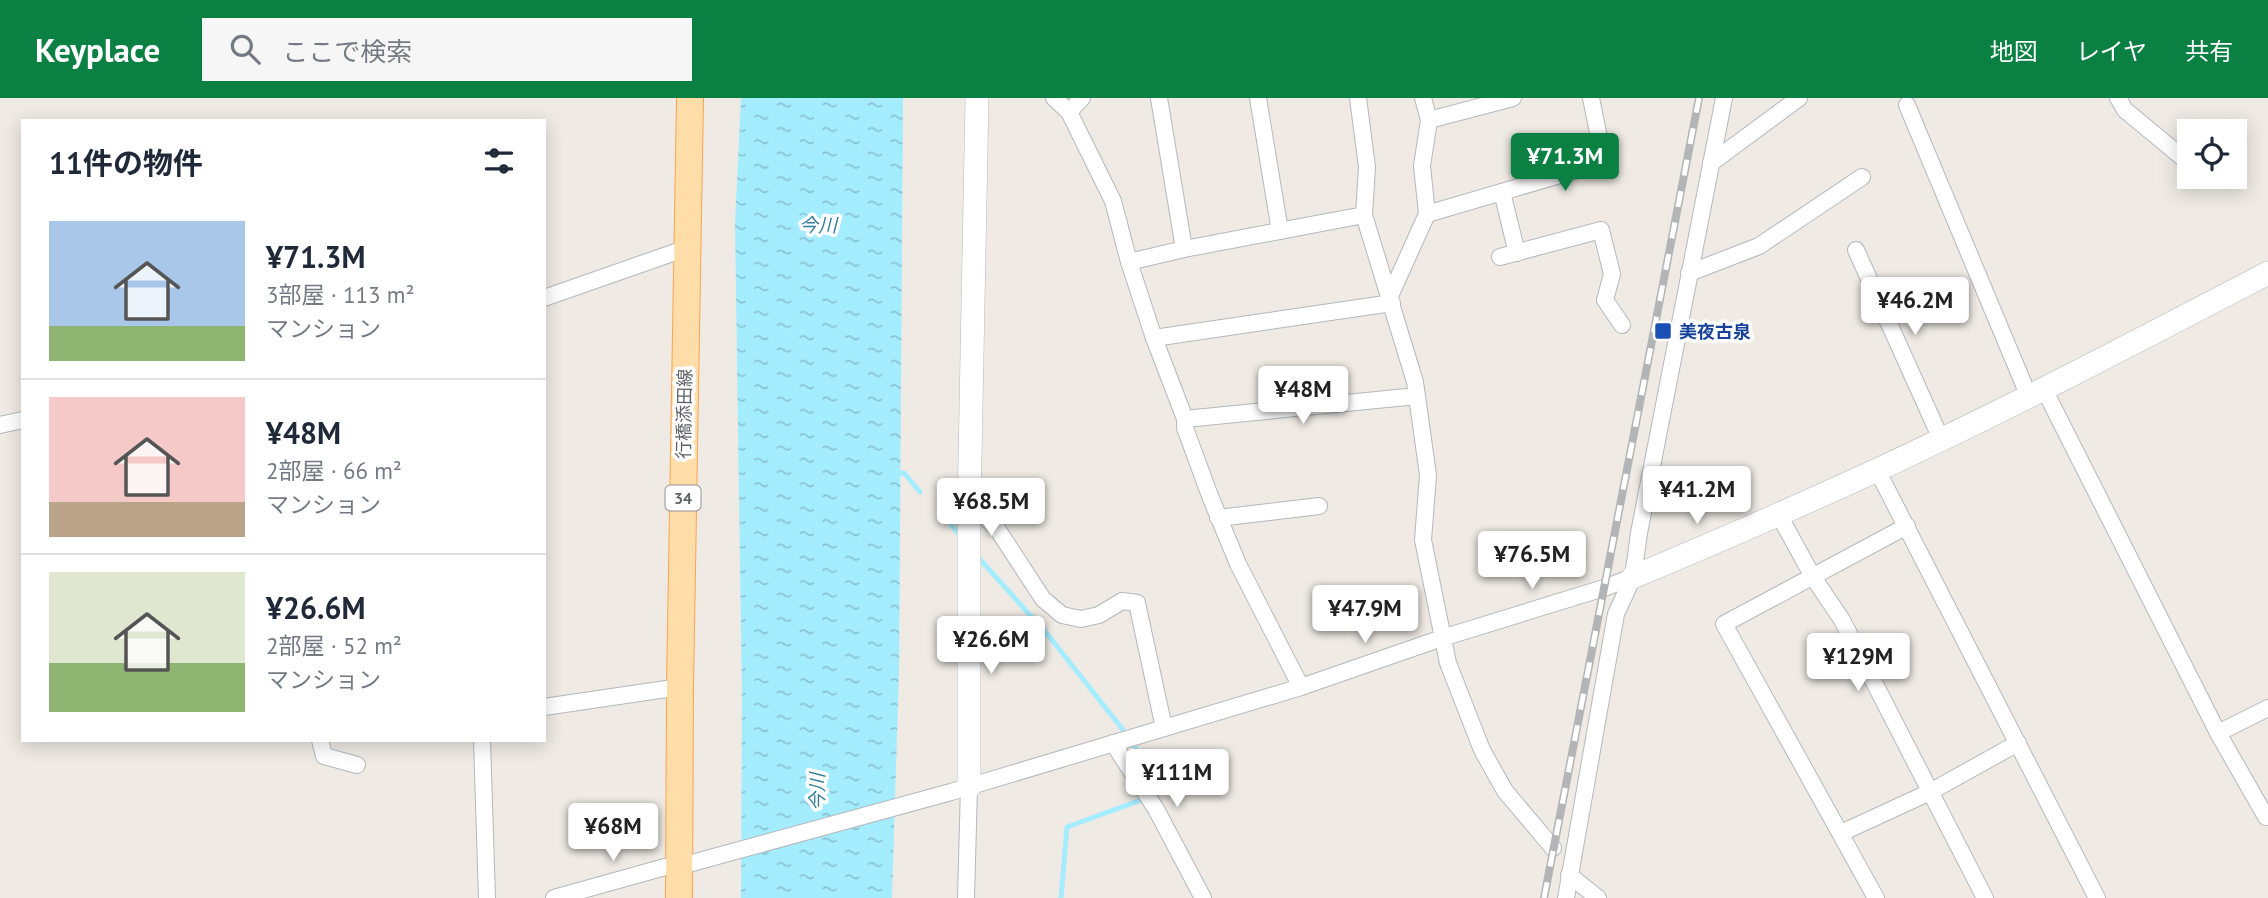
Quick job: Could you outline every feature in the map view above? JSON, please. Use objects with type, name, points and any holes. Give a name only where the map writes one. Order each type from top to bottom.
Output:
[{"type":"main road","name":"行橋添田線","points":[[679,898],[686,864],[680,687],[690,98]]},
{"type":"street","points":[[966,898],[960,789],[969,566],[977,98]]},
{"type":"street","points":[[1054,98],[1069,112],[1113,201],[1129,262],[1154,338],[1218,518],[1238,564],[1296,672],[1301,687]]},
{"type":"street","points":[[1069,112],[1082,98]]},
{"type":"street","points":[[1159,98],[1184,249]]},
{"type":"street","points":[[1258,98],[1280,231]]},
{"type":"street","points":[[1357,98],[1367,167],[1364,215],[1415,382],[1428,474],[1423,540],[1448,663],[1482,750],[1505,792],[1553,848]]},
{"type":"street","points":[[1391,300],[1427,214],[1422,166],[1429,120],[1423,98]]},
{"type":"street","points":[[1429,120],[1513,98]]},
{"type":"street","points":[[1427,214],[1604,162],[1591,98]]},
{"type":"street","points":[[1566,898],[1616,614],[1633,577],[1639,533],[1724,98]]},
{"type":"street","points":[[1711,163],[1799,98]]},
{"type":"street","points":[[2118,98],[2125,110],[2177,153]]},
{"type":"street","points":[[1907,105],[2036,393],[2218,733],[2266,817],[2268,816]]},
{"type":"street","points":[[1689,273],[1759,246],[1862,177]]},
{"type":"street","points":[[1502,192],[1517,253]]},
{"type":"street","points":[[1129,262],[1364,215]]},
{"type":"street","points":[[1500,257],[1601,230],[1612,274],[1605,300],[1622,326]]},
{"type":"street","points":[[546,297],[687,248]]},
{"type":"street","points":[[1856,250],[1941,439]]},
{"type":"street","points":[[554,898],[960,789],[1301,687],[1442,638],[1604,588],[1779,515],[1877,470],[2036,393],[2268,273]]},
{"type":"street","points":[[1154,338],[1391,300]]},
{"type":"street","points":[[1185,419],[1417,396]]},
{"type":"street","points":[[0,425],[21,420]]},
{"type":"street","points":[[1877,470],[2097,898]]},
{"type":"street","points":[[970,506],[996,527],[1043,599],[1062,615],[1081,619],[1099,615],[1122,601],[1138,603],[1164,728]]},
{"type":"street","points":[[1218,518],[1319,506]]},
{"type":"street","points":[[1779,515],[1813,577],[1842,620],[1985,898]]},
{"type":"street","points":[[1876,898],[1724,624],[1907,526]]},
{"type":"street","points":[[546,707],[680,687]]},
{"type":"street","points":[[2218,733],[2268,708]]},
{"type":"street","points":[[320,742],[324,756],[357,765]]},
{"type":"street","points":[[482,742],[487,898]]},
{"type":"street","points":[[1115,743],[1156,809],[1203,898]]},
{"type":"street","points":[[1841,833],[1930,792],[2018,743]]},
{"type":"street","points":[[1569,875],[1598,898]]},
{"type":"water","name":"今川","points":[[741,98],[903,98],[899,671],[892,898],[741,898],[742,699],[735,223]]},
{"type":"waterway","points":[[894,473],[904,473],[920,492]]},
{"type":"waterway","points":[[952,526],[961,537]]},
{"type":"waterway","points":[[976,555],[1048,635],[1120,726],[1136,748],[1156,791]]},
{"type":"waterway","points":[[1061,898],[1067,827],[1141,800]]},
{"type":"railway","points":[[1544,898],[1699,98]]},
{"type":"place","name":"美夜古泉","points":[[1663,331]]}]
